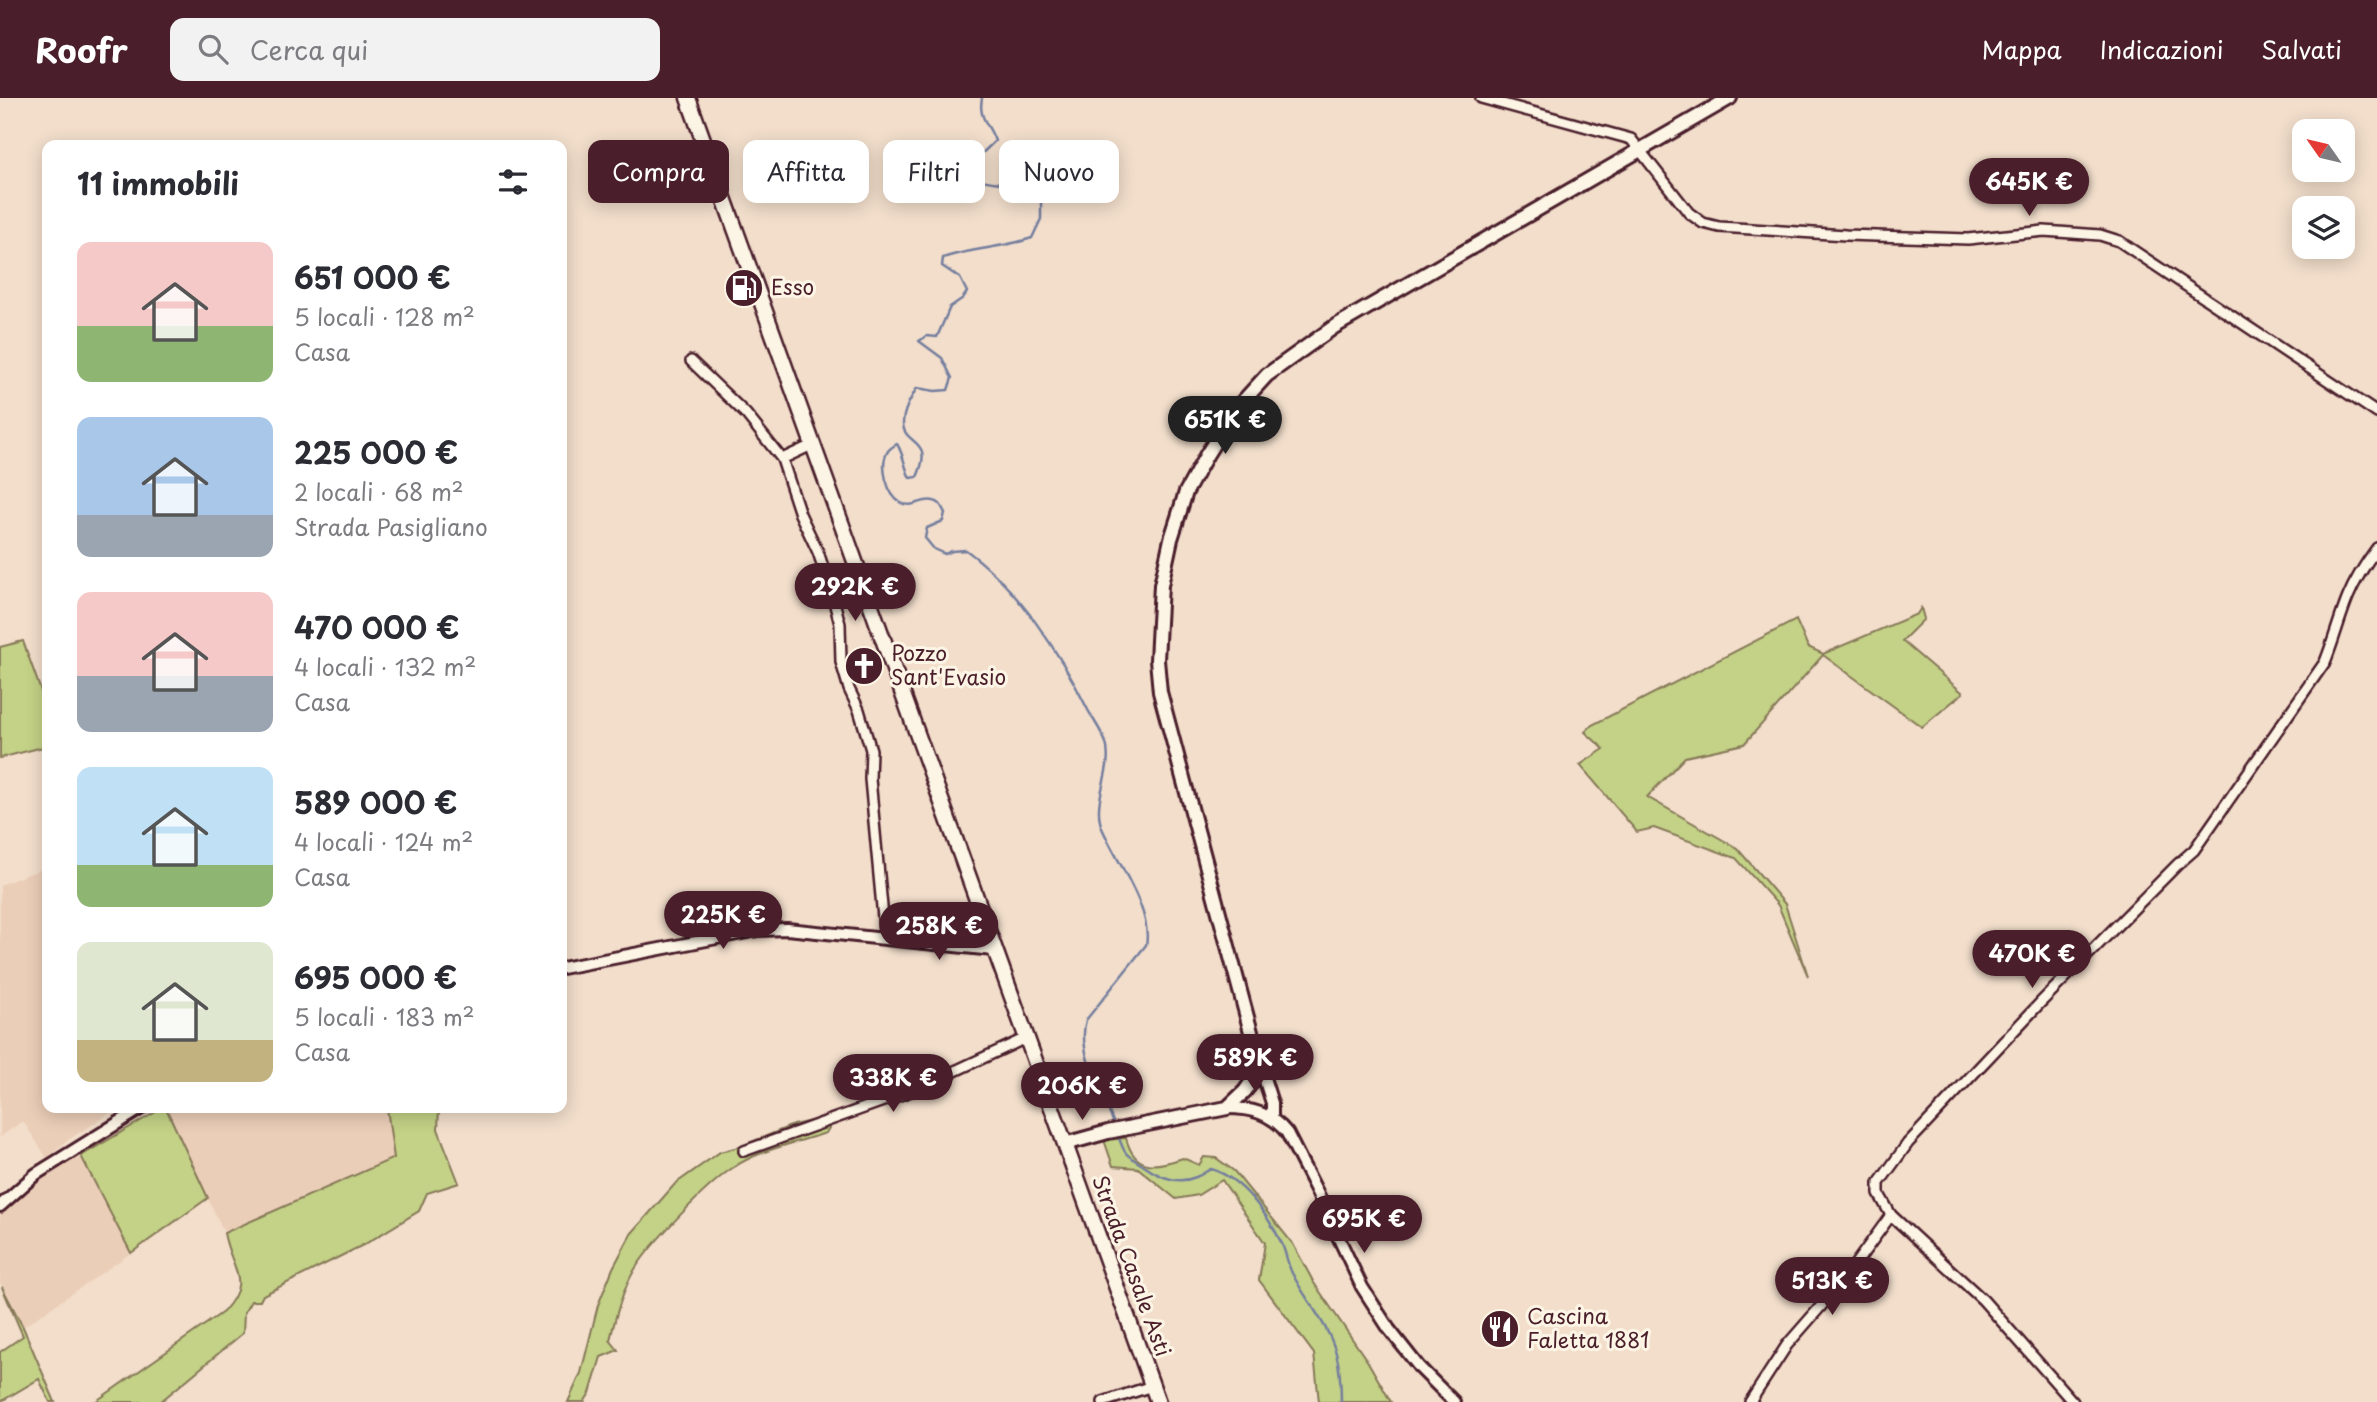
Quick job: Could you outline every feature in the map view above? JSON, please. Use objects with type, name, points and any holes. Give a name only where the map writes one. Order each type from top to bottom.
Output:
[{"type":"main road","name":"Strada Casale Asti","points":[[688,98],[1158,1402]]},
{"type":"main road","points":[[1065,1144],[1108,1132],[1227,1108],[1255,1077],[1259,1062],[1160,692],[1157,660],[1161,584],[1171,539],[1186,492],[1207,454],[1235,410],[1267,375],[1334,327],[1730,98]]},
{"type":"street","points":[[1481,98],[1631,139],[1642,149],[1689,213],[1703,223],[1719,227],[1968,239],[2044,231],[2100,234],[2119,240],[2377,413]]},
{"type":"street","points":[[691,361],[746,414],[782,459],[800,514],[818,552],[840,624],[841,662],[871,750],[870,779],[886,939]]},
{"type":"street","points":[[782,459],[814,444]]},
{"type":"street","points":[[2073,1402],[1983,1300],[1891,1215],[1879,1194],[1880,1183],[1908,1143],[2032,1012],[2178,863],[2194,850],[2325,662],[2348,597],[2377,548]]},
{"type":"street","points":[[567,967],[758,930],[787,929],[994,950]]},
{"type":"street","points":[[744,1151],[914,1090],[1026,1038]]},
{"type":"street","points":[[1259,1062],[1272,1103],[1272,1119]]},
{"type":"street","points":[[1227,1108],[1252,1110],[1272,1119],[1287,1133],[1362,1287],[1419,1367],[1454,1402]]},
{"type":"street","points":[[0,1206],[36,1174],[134,1113]]},
{"type":"street","points":[[1750,1402],[1787,1345],[1843,1281],[1891,1215]]},
{"type":"street","points":[[1102,1402],[1152,1386]]},
{"type":"shaded area","points":[[42,869],[42,1113],[110,1113],[68,1140],[47,1158],[23,1121],[0,1137],[0,885]]},
{"type":"shaded area","points":[[168,1113],[388,1113],[394,1158],[224,1233]]},
{"type":"shaded area","points":[[81,1156],[131,1253],[23,1327],[0,1283],[0,1213],[17,1195],[41,1177]]},
{"type":"green space","points":[[1921,608],[1924,619],[1902,641],[1963,693],[1922,727],[1823,655],[1744,744],[1685,757],[1647,797],[1737,848],[1785,904],[1808,976],[1778,905],[1736,858],[1654,828],[1637,832],[1580,765],[1604,749],[1585,732],[1592,725],[1796,620],[1808,647],[1823,654],[1917,614]]},
{"type":"green space","points":[[23,641],[42,694],[42,747],[0,758],[0,647]]},
{"type":"green space","points":[[154,1113],[168,1113],[208,1198],[131,1253],[81,1156]]},
{"type":"green space","points":[[388,1113],[439,1113],[438,1129],[459,1183],[427,1193],[419,1211],[365,1244],[263,1295],[260,1301],[251,1301],[244,1313],[243,1333],[160,1402],[95,1402],[223,1312],[232,1301],[237,1291],[237,1274],[224,1233],[394,1158]]},
{"type":"green space","points":[[829,1117],[826,1133],[765,1152],[731,1169],[666,1230],[630,1277],[610,1340],[618,1350],[601,1357],[590,1393],[584,1402],[568,1402],[581,1373],[598,1305],[613,1268],[631,1234],[675,1184],[720,1152],[793,1125]]},
{"type":"green space","points":[[1126,1138],[1135,1157],[1141,1162],[1155,1165],[1183,1158],[1199,1165],[1204,1157],[1216,1158],[1234,1171],[1293,1244],[1314,1283],[1368,1362],[1391,1402],[1319,1402],[1314,1354],[1259,1280],[1265,1243],[1222,1180],[1198,1195],[1176,1199],[1138,1168],[1113,1166],[1104,1140]]},
{"type":"green space","points":[[2,1287],[23,1327],[55,1402],[50,1402],[39,1379],[0,1402],[0,1352],[23,1336]]},
{"type":"waterway","points":[[982,98],[981,111],[995,141],[973,162],[969,173],[986,181],[1016,187],[1041,201],[1041,219],[1032,238],[943,258],[942,266],[960,278],[967,292],[950,307],[937,337],[927,336],[919,341],[942,358],[952,378],[948,390],[917,388],[906,410],[903,419],[905,431],[921,448],[923,455],[917,477],[910,478],[897,444],[885,457],[884,471],[888,487],[901,503],[910,505],[930,500],[941,506],[945,513],[943,521],[927,528],[925,538],[934,549],[945,554],[966,550],[985,565],[1020,602],[1051,644],[1106,743],[1108,754],[1099,817],[1139,901],[1147,931],[1146,945],[1086,1020],[1084,1033],[1088,1060],[1115,1127]]},
{"type":"waterway","points":[[1117,1133],[1126,1154],[1168,1179],[1189,1179],[1211,1169],[1233,1180],[1252,1198],[1275,1231],[1292,1273],[1332,1342],[1338,1365],[1341,1402]]},
{"type":"place","name":"Esso","points":[[744,288]]},
{"type":"place","name":"Pozzo Sant'Evasio","points":[[864,666]]},
{"type":"place","name":"Cascina Faletta 1881","points":[[1500,1329]]}]
